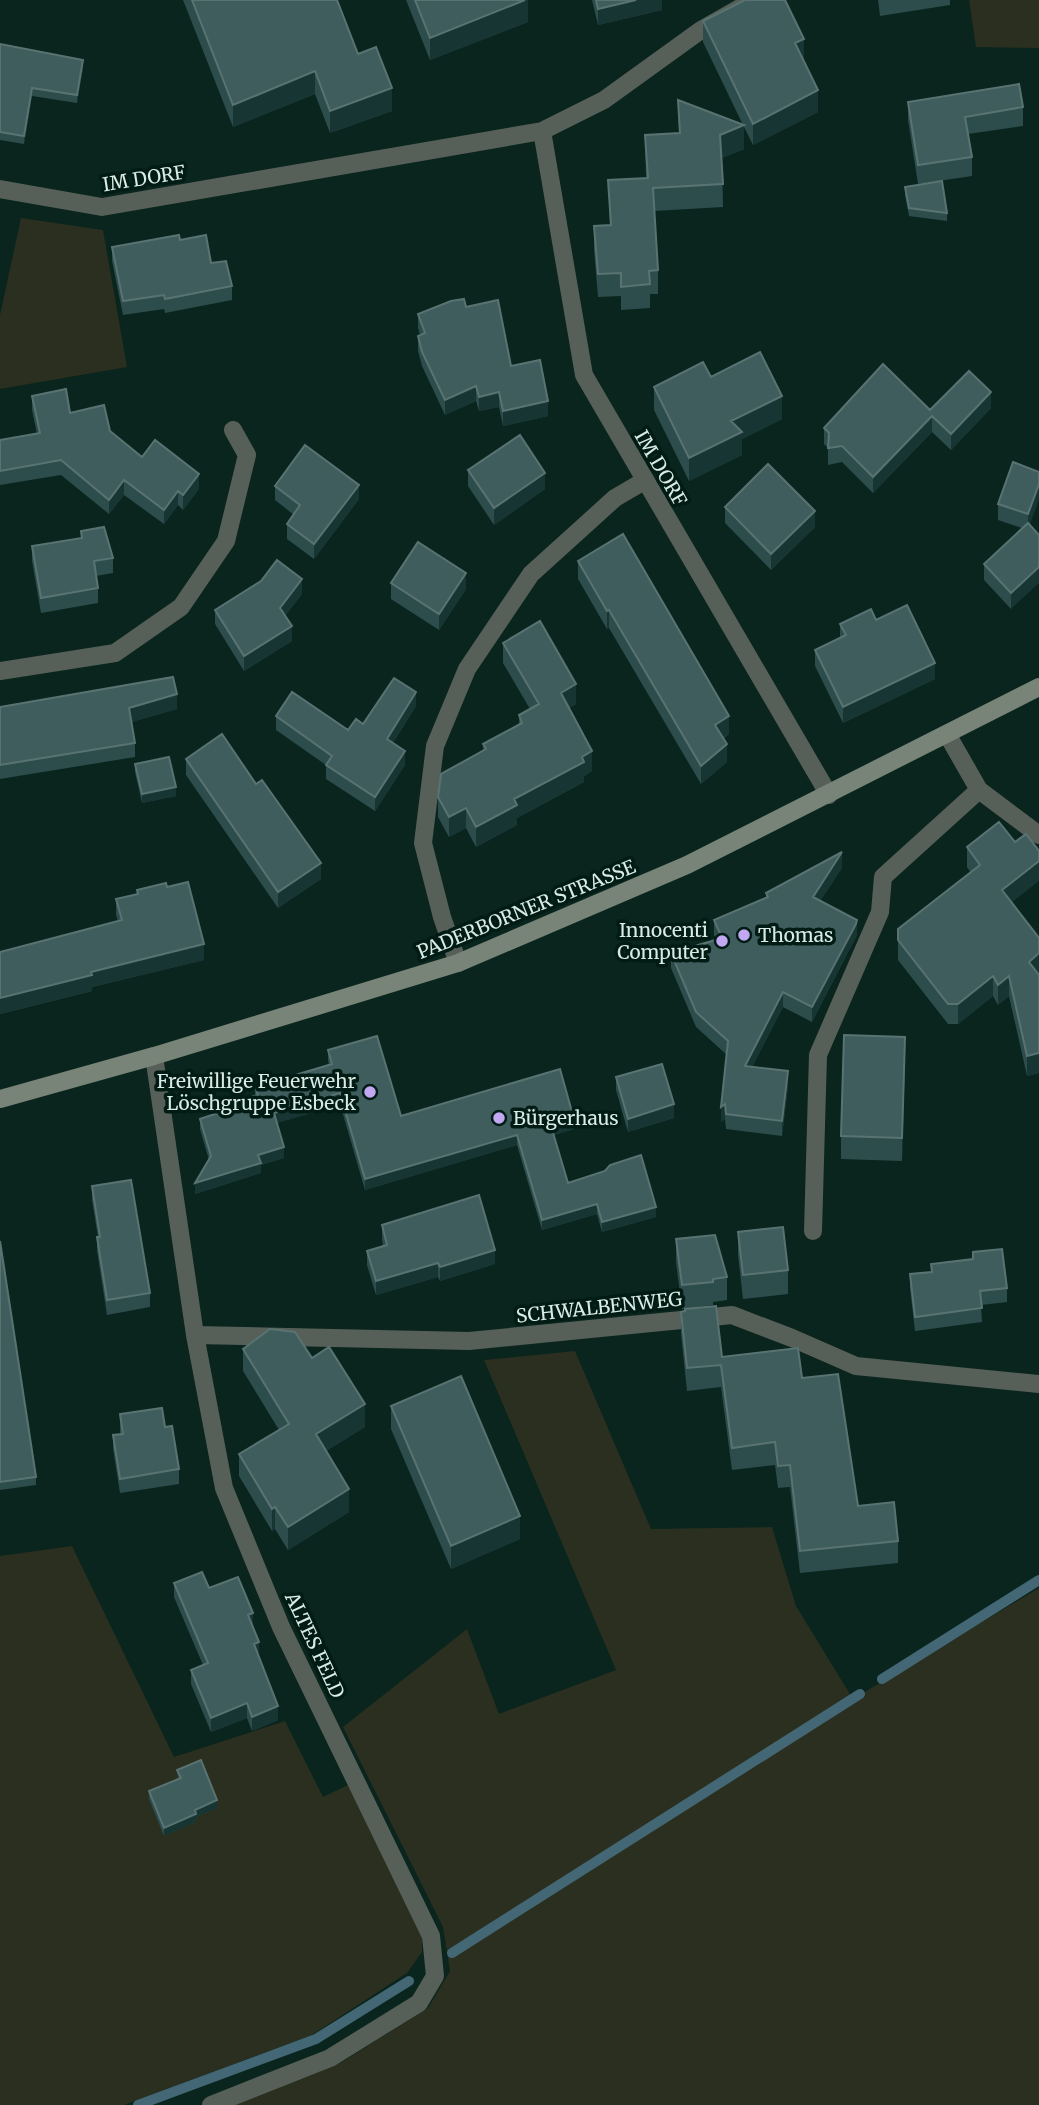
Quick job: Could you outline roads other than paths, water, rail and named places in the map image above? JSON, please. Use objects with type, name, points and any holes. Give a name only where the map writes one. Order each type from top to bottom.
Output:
[{"type":"main road","name":"PADERBORNER STRASSE","points":[[0,1099],[154,1056],[458,963],[664,875],[829,795],[1039,687]]},
{"type":"street","name":"IM DORF","points":[[0,189],[102,207],[542,131],[604,100],[701,30],[754,0]]},
{"type":"street","name":"IM DORF","points":[[542,131],[584,375],[829,795]]},
{"type":"street","points":[[0,671],[115,653],[181,607],[226,541],[247,455],[233,430]]},
{"type":"street","points":[[458,963],[442,917],[423,843],[435,746],[467,670],[531,575],[615,498],[644,481]]},
{"type":"street","points":[[947,734],[979,790],[1039,835]]},
{"type":"street","points":[[813,1231],[818,1055],[880,912],[883,877],[979,790]]},
{"type":"street","name":"ALTES FELD","points":[[154,1056],[195,1335],[224,1488],[281,1627],[431,1936],[435,1976],[419,2003],[330,2058],[211,2105]]},
{"type":"street","name":"SCHWALBENWEG","points":[[195,1335],[469,1341],[732,1315],[856,1366],[1039,1384]]},
{"type":"waterway","points":[[882,1679],[1039,1580]]},
{"type":"waterway","points":[[452,1953],[860,1694]]},
{"type":"waterway","points":[[138,2105],[316,2039],[409,1981]]},
{"type":"place","name":"Thomas","points":[[744,935]]},
{"type":"place","name":"Innocenti Computer","points":[[722,941]]},
{"type":"place","name":"Freiwillige Feuerwehr Löschgruppe Esbeck","points":[[370,1092]]},
{"type":"place","name":"Bürgerhaus","points":[[499,1118]]}]
